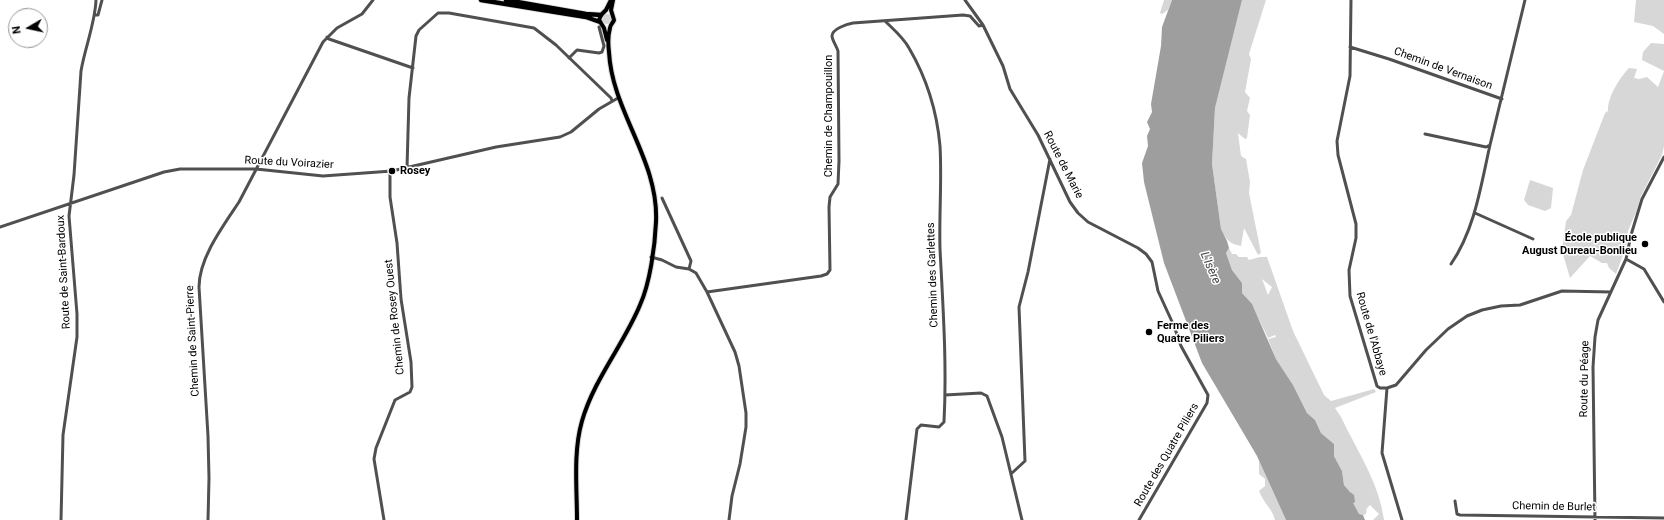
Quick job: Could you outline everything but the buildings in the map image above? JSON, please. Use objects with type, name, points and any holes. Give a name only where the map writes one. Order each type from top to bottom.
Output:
[{"type":"highway","points":[[481,0],[586,17],[600,25]]},
{"type":"highway","points":[[506,0],[586,14],[603,13]]},
{"type":"main road","points":[[608,46],[600,25],[603,13],[612,0]]},
{"type":"main road","points":[[577,520],[577,449],[582,421],[590,399],[641,304],[646,286],[656,221],[653,186],[645,161],[618,98],[610,74],[608,46],[610,26],[614,20],[612,14],[612,0]]},
{"type":"main road","points":[[603,13],[612,14]]},
{"type":"main road","points":[[600,25],[610,26]]},
{"type":"street","name":"Route de Saint-Bardoux","points":[[61,520],[63,435],[77,337],[77,314],[69,226],[70,204],[74,175],[81,71],[95,15],[96,0]]},
{"type":"street","points":[[95,15],[98,15],[100,12],[102,0]]},
{"type":"street","name":"Chemin de Saint-Pierre","points":[[208,520],[208,436],[201,341],[199,278],[205,260],[224,224],[239,202],[327,37],[337,28],[362,14],[373,0]]},
{"type":"street","name":"Route de Marie","points":[[965,0],[983,25],[1002,66],[1010,89],[1038,135],[1070,202],[1078,213],[1088,222],[1138,248],[1149,258],[1154,271],[1158,291],[1174,326],[1179,342],[1208,395],[1208,398]]},
{"type":"street","name":"Route de l'Abbaye","points":[[1351,0],[1348,87],[1337,141],[1338,155],[1357,230],[1350,262],[1349,290],[1351,303],[1374,373],[1376,384],[1380,388],[1387,388],[1396,385],[1437,339],[1467,316],[1490,308],[1520,305],[1562,291],[1611,292]]},
{"type":"street","name":"Chemin de Vernaison","points":[[1350,47],[1502,99],[1525,0]]},
{"type":"street","points":[[407,168],[409,98],[418,32],[438,13],[443,12],[532,28],[556,45],[611,98],[612,101]]},
{"type":"street","points":[[884,21],[963,15],[970,16],[979,26],[983,25]]},
{"type":"street","name":"Chemin de Champouillon","points":[[707,292],[822,276],[827,274],[830,270],[830,197],[838,184],[839,161],[838,51],[832,34],[844,25],[884,21]]},
{"type":"street","name":"Chemin des Garlettes","points":[[884,21],[909,47],[930,97],[938,133],[940,248],[944,303],[944,422],[941,426],[921,425],[917,430],[906,520]]},
{"type":"street","points":[[569,58],[577,50],[599,53],[602,52],[604,46],[600,25]]},
{"type":"street","points":[[327,37],[412,68]]},
{"type":"street","name":"Route du Voirazier","points":[[0,227],[164,172],[180,169],[256,169],[323,176],[390,171],[496,147],[560,137],[571,132],[599,109],[618,98]]},
{"type":"street","points":[[1451,264],[1457,256],[1475,214],[1502,99]]},
{"type":"street","points":[[1425,134],[1486,147],[1490,146]]},
{"type":"street","name":"Route du Péage","points":[[1595,518],[1593,367],[1598,320],[1626,259],[1631,235],[1642,199],[1664,156]]},
{"type":"street","points":[[1012,473],[1025,461],[1019,307],[1028,272],[1050,159]]},
{"type":"street","name":"Chemin de Rosey Ouest","points":[[384,520],[374,459],[376,448],[395,400],[410,392],[412,387],[411,362],[400,299],[397,243],[390,197],[390,171]]},
{"type":"street","points":[[662,198],[691,261],[692,264],[689,269]]},
{"type":"street","points":[[1475,214],[1533,239]]},
{"type":"street","points":[[651,257],[662,260],[676,267],[689,269],[699,277],[735,352],[739,366],[746,413],[746,427],[740,464],[732,496],[729,520]]},
{"type":"street","points":[[1626,259],[1644,269],[1664,302]]},
{"type":"street","points":[[1387,388],[1382,453],[1402,520]]},
{"type":"street","points":[[945,395],[981,393],[987,396],[1002,437],[1012,473],[1022,520]]},
{"type":"street","name":"Route des Quatre Piliers","points":[[1139,520],[1207,403],[1208,398]]},
{"type":"street","name":"Chemin de Burlet","points":[[1455,501],[1456,514],[1595,518],[1664,518]]},
{"type":"shaded area","points":[[1164,0],[1172,0],[1168,10],[1162,14],[1160,13]]},
{"type":"shaded area","points":[[1242,0],[1266,0],[1249,54],[1251,59],[1245,92],[1250,98],[1247,111],[1250,115],[1247,138],[1245,139],[1238,133],[1241,156],[1246,159],[1250,182],[1249,193],[1261,253],[1258,255],[1244,228],[1241,246],[1231,242],[1223,233],[1221,229],[1212,164],[1215,108]]},
{"type":"shaded area","points":[[1636,0],[1664,0],[1664,34],[1653,26],[1634,22]]},
{"type":"shaded area","points":[[607,14],[612,19],[607,24],[602,19]]},
{"type":"shaded area","points":[[1651,43],[1664,44],[1664,71],[1642,60],[1643,52]]},
{"type":"shaded area","points":[[1629,68],[1637,69],[1634,78],[1639,79],[1647,77],[1658,87],[1664,71],[1664,146],[1662,155],[1641,196],[1628,231],[1626,247],[1616,274],[1609,268],[1607,263],[1602,263],[1590,256],[1570,278],[1562,251],[1566,221],[1571,215],[1583,170],[1605,113],[1608,111],[1612,94],[1618,82]]},
{"type":"shaded area","points":[[1530,180],[1553,188],[1551,208],[1545,211],[1528,205],[1524,200]]},
{"type":"shaded area","points":[[1229,248],[1232,254],[1236,254],[1239,257],[1247,257],[1249,260],[1267,257],[1293,331],[1324,395],[1331,401],[1374,389],[1376,392],[1335,408],[1367,467],[1377,493],[1384,520],[1373,520],[1379,514],[1370,505],[1367,508],[1366,514],[1363,515],[1359,514],[1354,508],[1350,492],[1344,485],[1342,471],[1334,456],[1334,444],[1321,433],[1315,420],[1307,413],[1293,385],[1276,359],[1268,339],[1276,337],[1275,335],[1268,338],[1252,305],[1242,293],[1242,283],[1232,270],[1226,253]],"holes":[[[1262,279],[1272,287],[1268,295]]]},
{"type":"shaded area","points":[[1259,460],[1286,520],[1275,520],[1272,512],[1259,491],[1265,486],[1265,479],[1259,474]]},
{"type":"water","name":"L'Isère","points":[[1172,0],[1242,0],[1215,108],[1212,164],[1221,229],[1229,248],[1226,253],[1232,270],[1242,283],[1242,293],[1252,304],[1276,359],[1293,385],[1307,413],[1315,420],[1321,433],[1334,444],[1334,456],[1342,471],[1344,485],[1354,495],[1355,502],[1353,503],[1359,514],[1363,515],[1365,520],[1286,520],[1257,456],[1202,363],[1164,263],[1144,182],[1142,163],[1148,146],[1147,136],[1150,129],[1147,122],[1152,112],[1151,104],[1161,46],[1162,27]]},
{"type":"place","name":"Rosey","points":[[392,171]]},
{"type":"place","name":"École publique August Dureau-Bonlieu","points":[[1645,244]]},
{"type":"place","name":"Ferme des Quatre Piliers","points":[[1149,332]]}]
